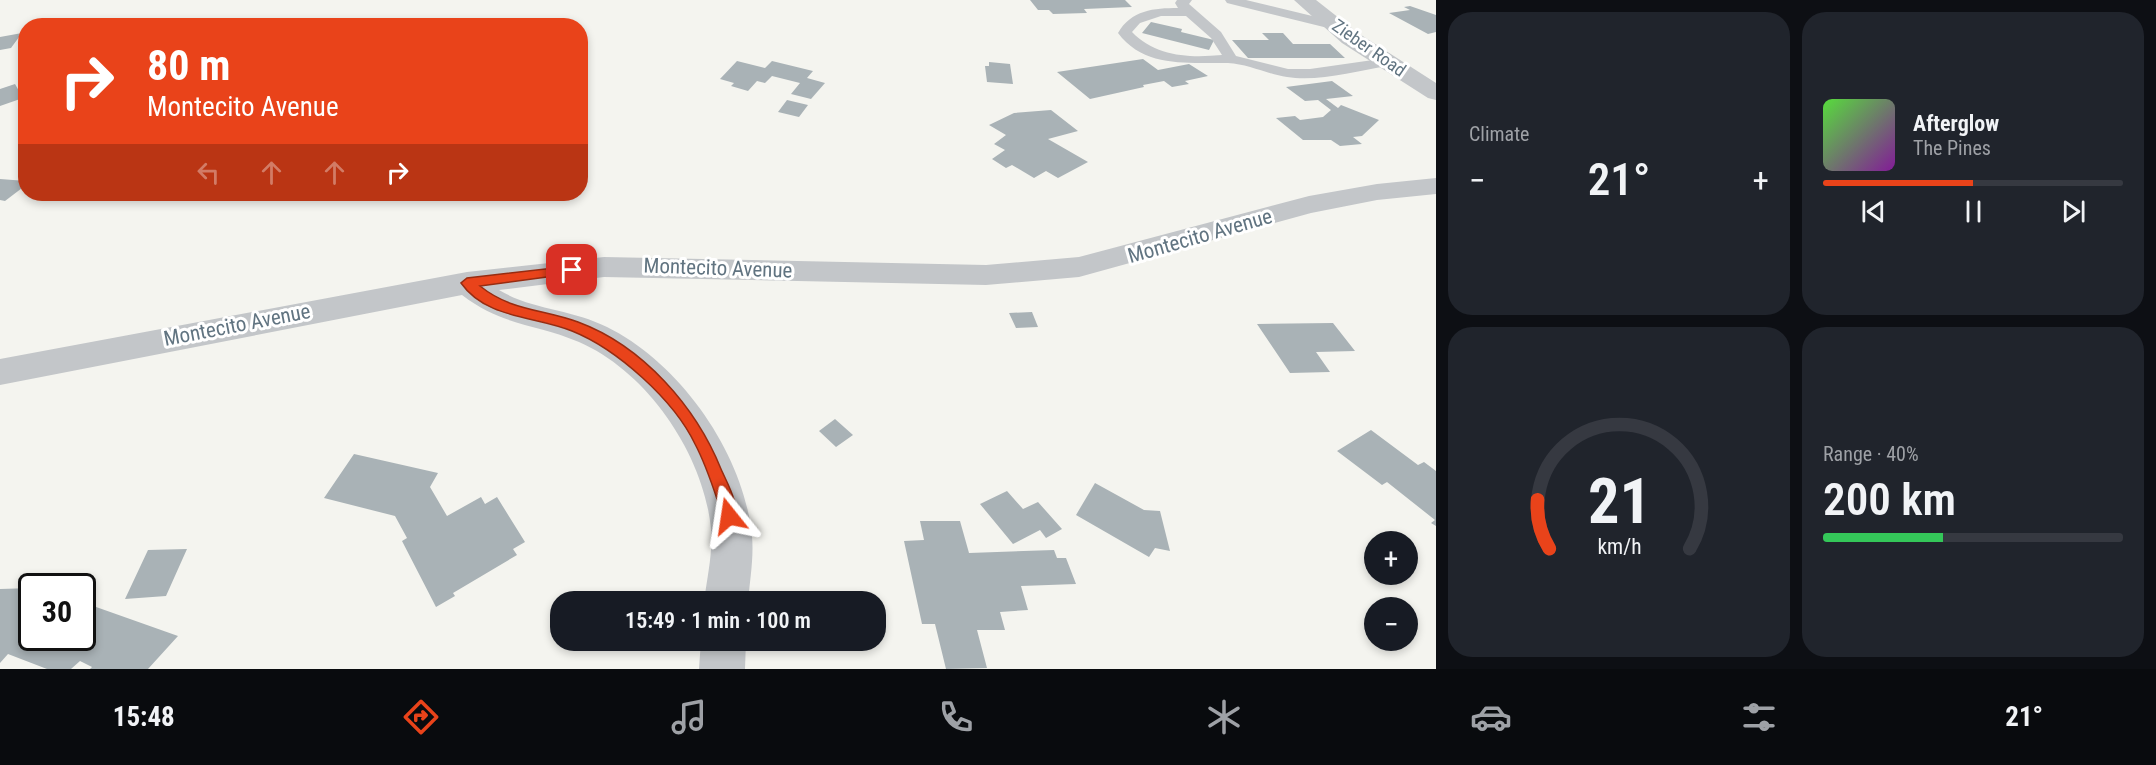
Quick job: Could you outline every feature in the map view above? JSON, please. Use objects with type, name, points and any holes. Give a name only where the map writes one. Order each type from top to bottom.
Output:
[{"type":"street","name":"Zieber Road","points":[[1304,0],[1387,62],[1436,93]]},
{"type":"street","name":"Montecito Avenue","points":[[0,372],[155,340],[467,283],[633,265],[935,275],[986,275],[1079,267],[1309,205],[1377,192],[1436,186]]},
{"type":"street","points":[[467,283],[485,297],[515,312],[573,325],[596,336],[643,370],[684,413],[702,440],[726,501],[731,531],[727,591]]},
{"type":"street","points":[[722,669],[723,651]]},
{"type":"lane","points":[[1231,0],[1336,26]]},
{"type":"lane","points":[[1230,59],[1228,50],[1187,6],[1170,12],[1144,16],[1128,25],[1125,33],[1131,41],[1165,56],[1197,60],[1230,59],[1288,73],[1310,73],[1387,62]]},
{"type":"building","points":[[1030,0],[1125,0],[1132,7],[1084,9],[1087,13],[1053,14],[1049,10],[1038,10]]},
{"type":"building","points":[[1410,6],[1436,15],[1436,32],[1428,34],[1389,13],[1410,10],[1404,7]]},
{"type":"building","points":[[1151,22],[1214,40],[1209,50],[1142,33]]},
{"type":"building","points":[[1262,33],[1283,33],[1293,44],[1330,44],[1345,58],[1248,58],[1232,40],[1269,40]]},
{"type":"building","points":[[18,34],[18,38],[11,48],[0,50],[0,37]]},
{"type":"building","points":[[1143,59],[1158,70],[1189,64],[1208,76],[1185,81],[1189,84],[1172,87],[1164,81],[1090,99],[1057,72]]},
{"type":"building","points":[[737,61],[765,68],[772,61],[813,71],[807,78],[825,83],[811,99],[791,94],[800,83],[772,76],[765,83],[757,81],[748,91],[731,86],[734,83],[720,79]]},
{"type":"building","points":[[989,62],[1010,64],[1013,84],[987,82],[985,66],[989,66]]},
{"type":"building","points":[[1332,81],[1353,96],[1326,99],[1338,108],[1341,105],[1379,120],[1362,136],[1353,137],[1362,144],[1340,146],[1331,140],[1303,140],[1276,118],[1295,116],[1300,120],[1323,117],[1331,110],[1318,100],[1305,101],[1286,87]]},
{"type":"building","points":[[15,84],[18,89],[18,100],[0,106],[0,89]]},
{"type":"building","points":[[787,100],[808,105],[799,117],[778,112]]},
{"type":"building","points":[[1051,110],[1078,131],[1048,139],[1088,162],[1058,178],[1046,171],[1034,178],[1012,165],[1006,168],[992,159],[1005,150],[994,144],[1006,135],[989,125],[1014,113]]},
{"type":"building","points":[[0,179],[18,180],[18,191],[5,201],[0,200]]},
{"type":"building","points":[[1032,312],[1038,327],[1016,328],[1009,313]]},
{"type":"building","points":[[1333,323],[1355,351],[1316,352],[1330,372],[1290,373],[1257,324]]},
{"type":"building","points":[[835,419],[853,435],[836,447],[819,431]]},
{"type":"building","points":[[1371,430],[1418,465],[1424,462],[1436,471],[1436,526],[1431,523],[1435,520],[1387,482],[1382,485],[1337,451]]},
{"type":"building","points":[[354,454],[438,473],[430,487],[447,516],[481,497],[485,504],[497,497],[525,542],[513,549],[517,555],[453,593],[455,596],[436,607],[402,541],[407,538],[395,516],[324,498]]},
{"type":"building","points":[[1095,483],[1144,510],[1160,511],[1170,551],[1155,548],[1149,557],[1076,515]]},
{"type":"building","points":[[1007,491],[1023,509],[1038,502],[1062,529],[1046,538],[1040,530],[1013,544],[980,504]]},
{"type":"building","points":[[920,521],[960,521],[969,553],[1054,550],[1057,558],[1066,558],[1076,584],[1021,586],[1028,610],[1000,612],[1005,630],[977,630],[987,668],[946,669],[935,624],[922,624],[904,541],[924,540]]},
{"type":"building","points":[[187,549],[166,596],[125,599],[148,550]]},
{"type":"building","points":[[18,588],[18,651],[96,651],[96,607],[178,636],[148,669],[90,669],[92,667],[80,661],[71,669],[47,669],[8,654],[0,663],[0,589]]},
{"type":"route","points":[[572,270],[467,283],[485,297],[515,312],[573,325],[596,336],[643,370],[684,413],[702,440],[726,501],[729,516]]}]
